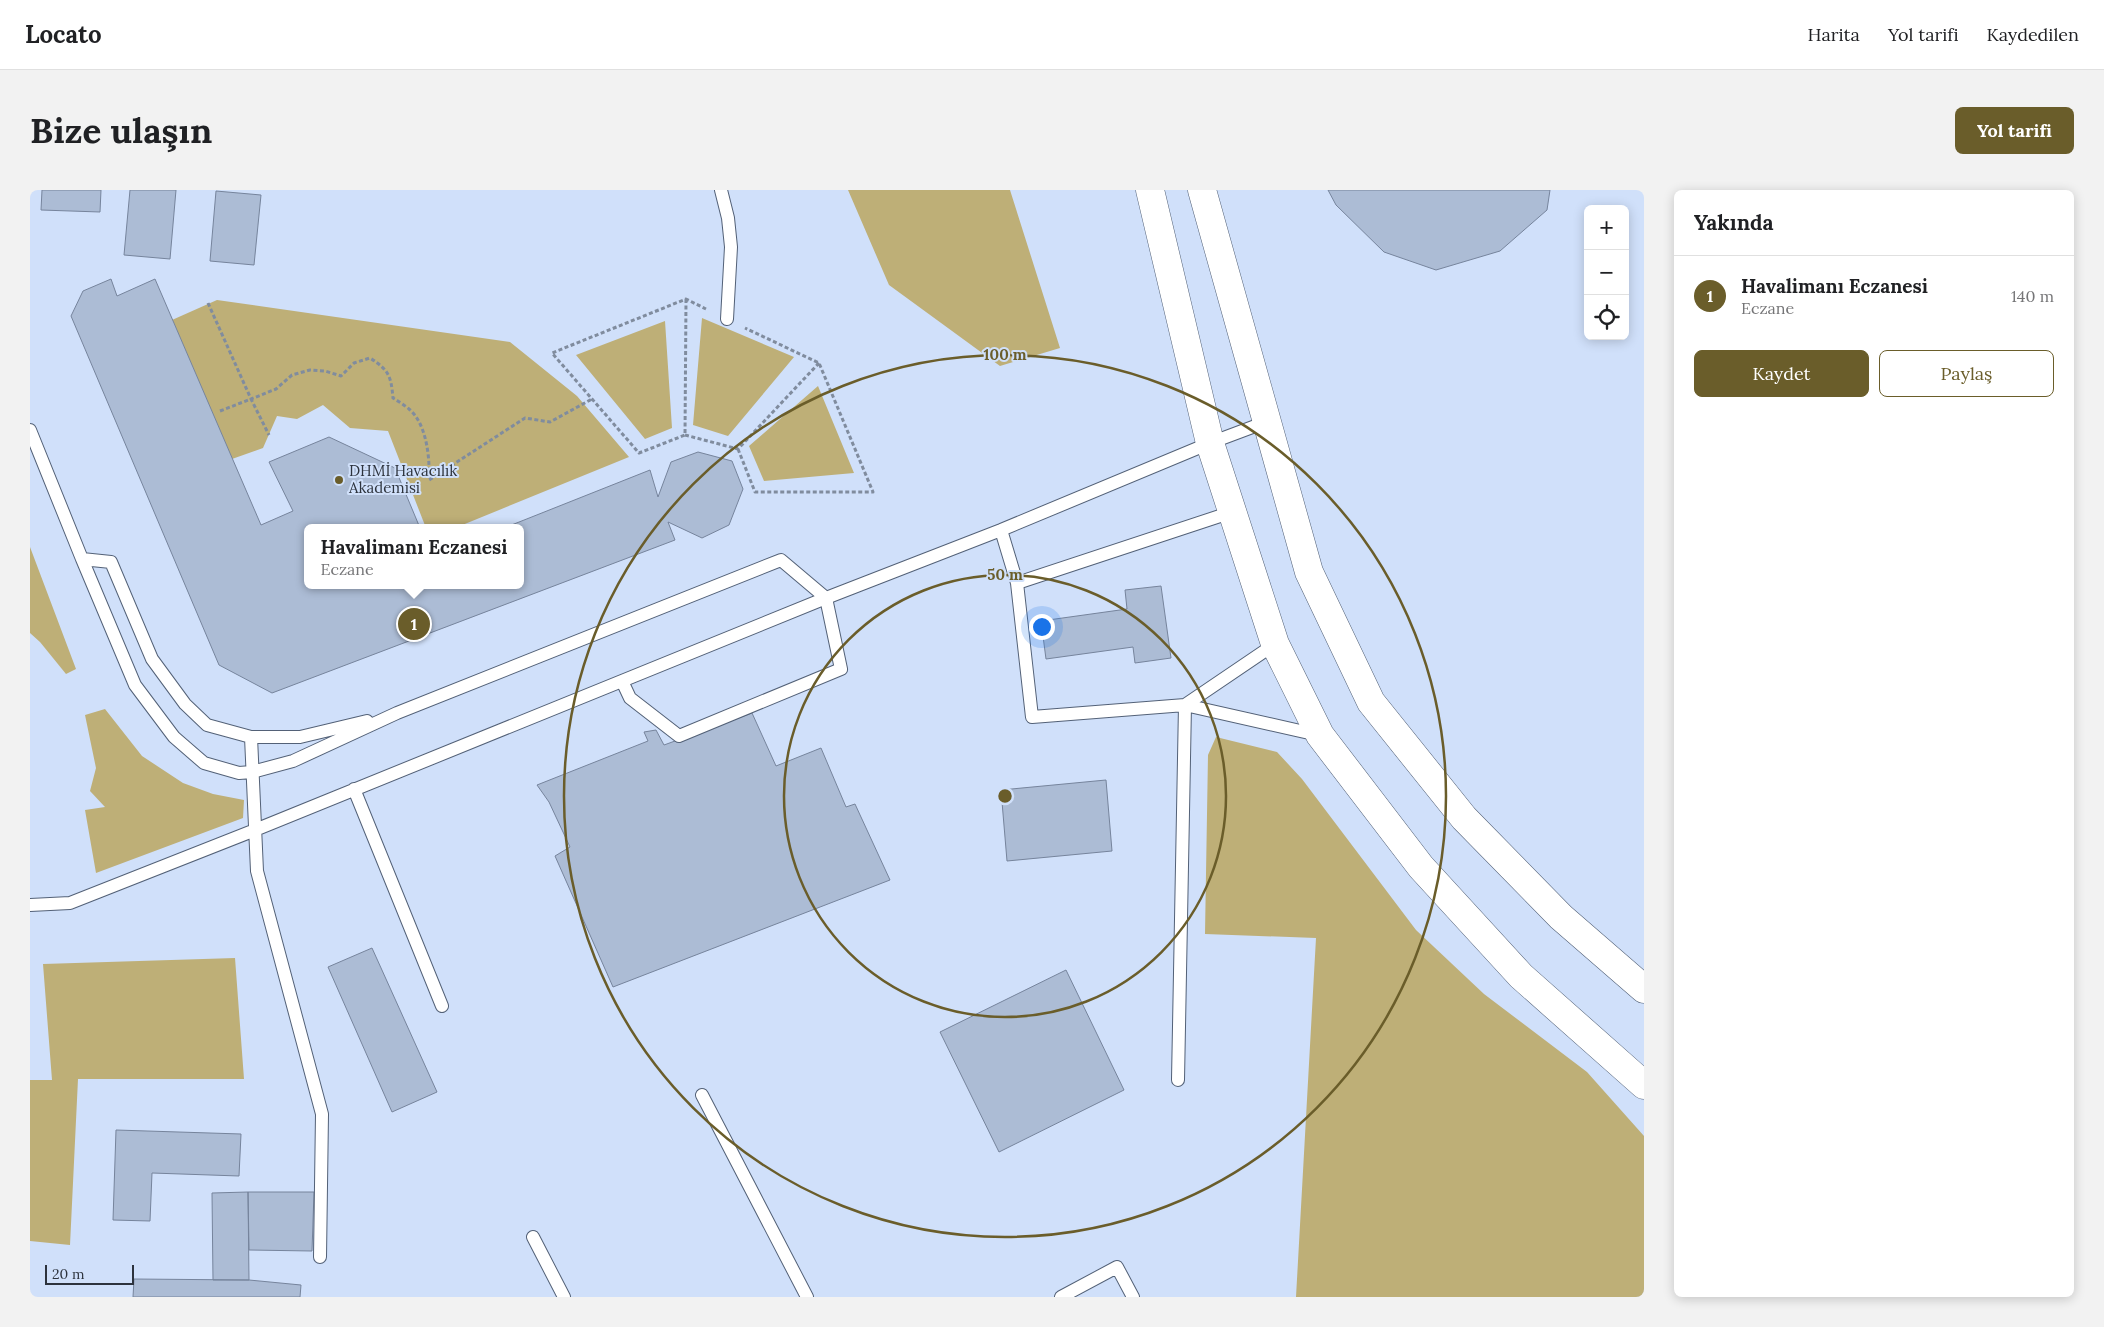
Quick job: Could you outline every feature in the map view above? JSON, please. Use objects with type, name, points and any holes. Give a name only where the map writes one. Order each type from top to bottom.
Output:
[{"type":"street","points":[[1150,190],[1210,443],[1275,644],[1320,735],[1421,867],[1521,976],[1644,1085]]},
{"type":"street","points":[[1202,190],[1309,572],[1371,702],[1464,818],[1560,917],[1644,989]]},
{"type":"lane","points":[[721,190],[728,218],[731,247],[727,319]]},
{"type":"lane","points":[[30,905],[70,903],[256,830],[622,680],[1001,530],[1210,443],[1266,422]]},
{"type":"lane","points":[[30,430],[135,685],[174,737],[204,763],[238,774],[252,772],[293,760],[397,713],[781,560],[826,598],[842,669],[679,736],[630,698],[622,680]]},
{"type":"lane","points":[[1017,584],[1232,512]]},
{"type":"lane","points":[[1001,530],[1017,584],[1032,716],[1185,705],[1320,735]]},
{"type":"lane","points":[[82,559],[111,562],[152,659],[185,704],[207,726],[251,737],[300,737],[397,713]]},
{"type":"lane","points":[[1185,705],[1275,644]]},
{"type":"lane","points":[[1178,1080],[1185,705]]},
{"type":"lane","points":[[251,737],[257,872],[322,1114],[320,1257]]},
{"type":"lane","points":[[354,789],[442,1006]]},
{"type":"lane","points":[[702,1095],[808,1297]]},
{"type":"lane","points":[[533,1237],[564,1297]]},
{"type":"lane","points":[[1061,1297],[1117,1267],[1132,1297]]},
{"type":"path","points":[[685,435],[686,299]]},
{"type":"path","points":[[686,299],[819,363],[873,492],[755,492],[738,449],[685,435],[639,454],[552,353],[686,299]]},
{"type":"path","points":[[208,303],[269,435]]},
{"type":"path","points":[[220,411],[276,389],[292,375],[310,370],[325,371],[341,376],[354,362],[370,358],[384,366],[391,382],[392,398],[411,410],[423,432],[430,458],[429,480],[525,418],[550,422],[592,400]]},
{"type":"path","points":[[738,449],[819,363]]},
{"type":"shaded area","points":[[848,190],[1010,190],[1060,348],[1000,366],[889,285]]},
{"type":"shaded area","points":[[217,300],[510,342],[577,396],[629,457],[465,524],[424,524],[388,431],[350,428],[323,405],[297,419],[277,416],[263,448],[232,459],[172,320]]},
{"type":"shaded area","points":[[702,318],[794,357],[728,436],[693,425]]},
{"type":"shaded area","points":[[665,321],[672,428],[645,439],[576,355]]},
{"type":"shaded area","points":[[818,386],[854,473],[764,481],[749,446]]},
{"type":"shaded area","points":[[30,547],[76,669],[66,674],[40,642],[30,633]]},
{"type":"shaded area","points":[[105,709],[142,756],[183,783],[213,794],[244,800],[243,818],[96,873],[85,810],[105,807],[90,791],[96,768],[85,715]]},
{"type":"shaded area","points":[[1216,737],[1277,752],[1302,779],[1416,930],[1484,994],[1587,1072],[1644,1136],[1644,1297],[1296,1297],[1316,938],[1205,934],[1208,755]]},
{"type":"shaded area","points":[[235,958],[244,1079],[78,1079],[70,1245],[30,1241],[30,1080],[52,1080],[43,964]]},
{"type":"building","points":[[42,190],[101,190],[100,212],[41,210]]},
{"type":"building","points":[[130,190],[176,190],[170,259],[124,255]]},
{"type":"building","points":[[1328,190],[1550,190],[1547,210],[1500,251],[1436,270],[1384,252],[1336,205]]},
{"type":"building","points":[[216,191],[261,195],[254,265],[210,261]]},
{"type":"building","name":"DHMİ Havacılık Akademisi","points":[[111,279],[117,296],[155,279],[261,525],[293,511],[269,462],[329,437],[395,468],[418,524],[304,524],[304,589],[524,589],[524,524],[514,524],[650,470],[658,497],[671,462],[698,452],[732,461],[743,489],[729,525],[702,538],[668,522],[675,540],[272,693],[219,665],[71,316],[83,291]]},
{"type":"building","points":[[1161,586],[1171,658],[1135,663],[1133,647],[1046,659],[1041,621],[1127,609],[1125,590]]},
{"type":"building","points":[[752,713],[776,766],[821,748],[846,807],[855,804],[890,880],[613,987],[555,856],[570,847],[549,802],[537,785],[648,741],[644,732],[656,730],[664,745]]},
{"type":"building","points":[[1106,780],[1112,851],[1007,861],[1001,790]]},
{"type":"building","points":[[372,948],[437,1092],[392,1112],[328,967]]},
{"type":"building","points":[[1066,970],[1124,1090],[999,1152],[940,1032]]},
{"type":"building","points":[[116,1130],[241,1134],[239,1176],[152,1173],[150,1221],[113,1220]]},
{"type":"building","points":[[248,1192],[314,1192],[312,1251],[249,1250]]},
{"type":"building","points":[[248,1192],[249,1280],[213,1280],[212,1193]]},
{"type":"building","points":[[134,1279],[249,1280],[301,1285],[300,1297],[133,1297]]},
{"type":"place","name":"DHMİ Havacılık Akademisi","points":[[339,480]]},
{"type":"place","name":"Havalimanı Eczanesi","points":[[414,624]]}]
